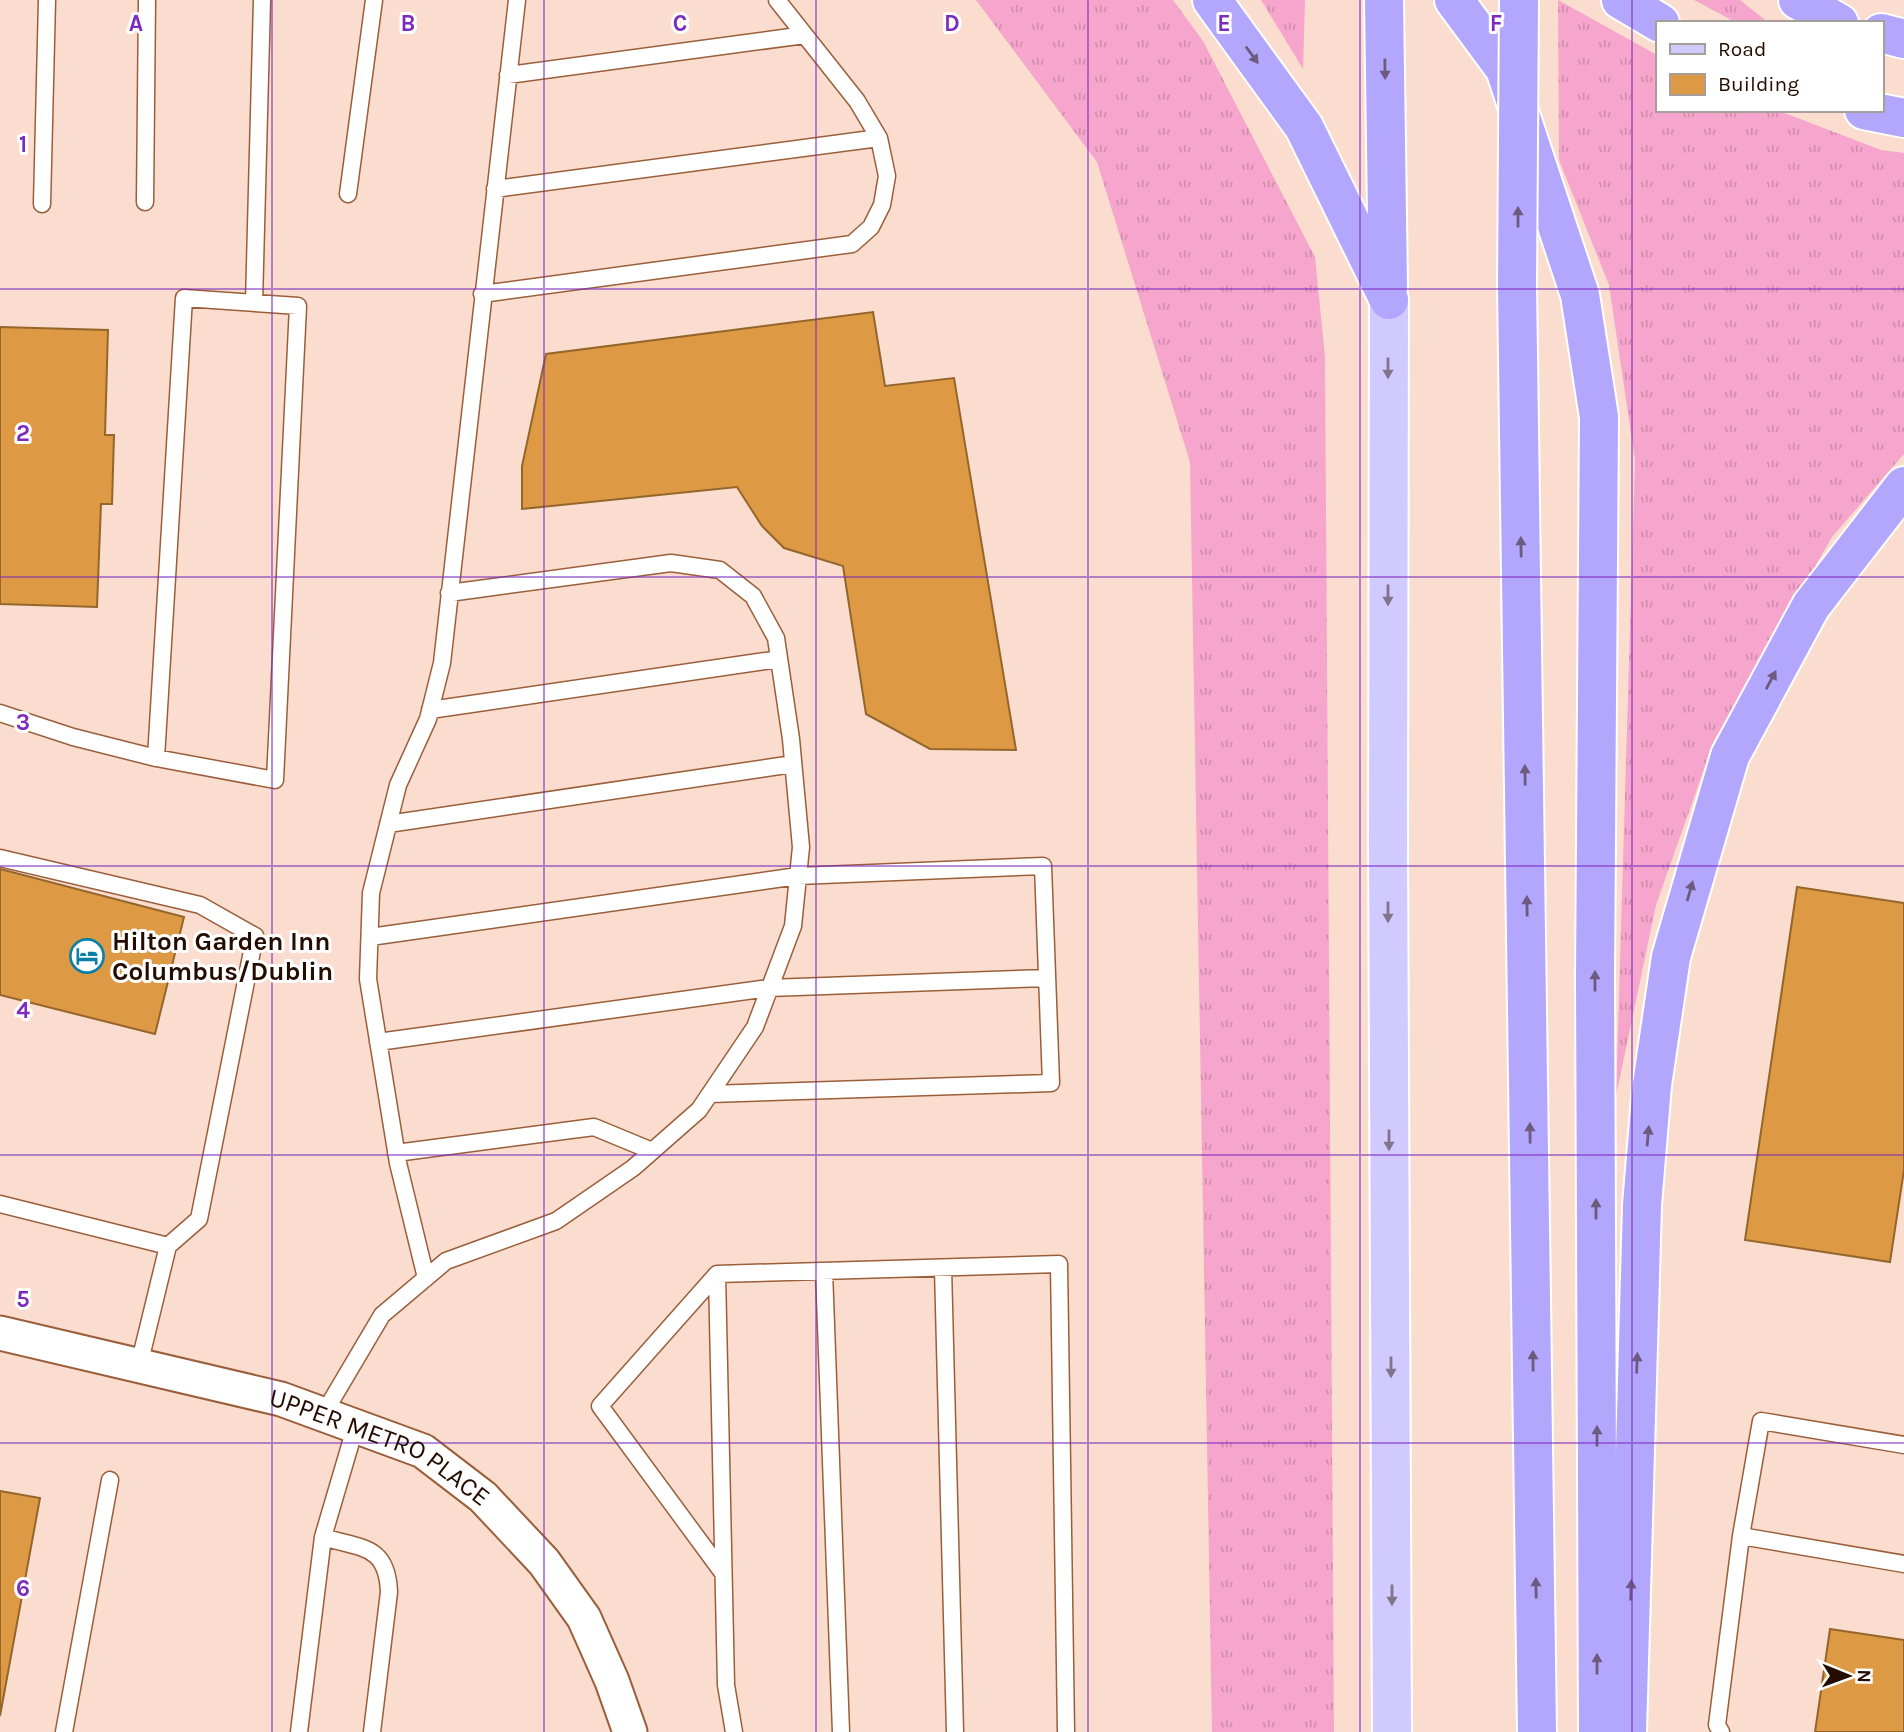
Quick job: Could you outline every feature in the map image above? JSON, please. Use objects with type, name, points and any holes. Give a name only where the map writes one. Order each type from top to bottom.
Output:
[{"type":"highway","points":[[1212,0],[1304,127],[1388,300]]},
{"type":"highway","points":[[1384,0],[1388,300]]},
{"type":"highway","points":[[1454,0],[1504,69],[1580,295],[1599,416],[1595,978],[1598,1732]]},
{"type":"highway","points":[[1519,0],[1517,285],[1537,1732]]},
{"type":"highway","points":[[1621,0],[1657,21]]},
{"type":"highway","points":[[1798,0],[1835,21]]},
{"type":"highway","points":[[1883,34],[1904,39]]},
{"type":"highway","points":[[1874,112],[1904,118]]},
{"type":"highway","points":[[1627,1732],[1642,1205],[1653,1086],[1671,957],[1730,756],[1811,606],[1904,486]]},
{"type":"main road","points":[[1388,300],[1392,1732]]},
{"type":"street","name":"UPPER METRO PLACE","points":[[0,1333],[281,1399],[423,1451],[483,1497],[544,1562],[584,1618],[631,1732]]},
{"type":"lane","points":[[42,204],[47,0]]},
{"type":"lane","points":[[145,202],[147,0]]},
{"type":"lane","points":[[254,303],[262,0]]},
{"type":"lane","points":[[348,194],[373,0]]},
{"type":"lane","points":[[426,1278],[396,1153],[368,979],[372,893],[398,785],[428,719],[442,663],[517,0]]},
{"type":"lane","points":[[482,295],[852,244],[871,227],[882,205],[887,176],[879,138],[857,101],[777,0]]},
{"type":"lane","points":[[508,75],[805,35]]},
{"type":"lane","points":[[495,189],[879,138]]},
{"type":"lane","points":[[0,713],[73,737],[156,758],[275,780],[298,306],[184,298],[156,758]]},
{"type":"lane","points":[[324,1413],[382,1315],[446,1261],[556,1221],[633,1168],[699,1110],[755,1027],[793,926],[801,847],[793,764],[776,638],[753,596],[720,570],[671,563],[449,593]]},
{"type":"lane","points":[[430,709],[779,659]]},
{"type":"lane","points":[[388,824],[793,764]]},
{"type":"lane","points":[[0,858],[200,905],[256,936],[199,1219],[167,1246],[139,1365]]},
{"type":"lane","points":[[370,937],[798,876],[1043,866],[1051,1083],[710,1094]]},
{"type":"lane","points":[[378,1042],[769,988],[1047,978]]},
{"type":"lane","points":[[396,1153],[594,1127],[652,1152]]},
{"type":"lane","points":[[0,1204],[167,1246]]},
{"type":"lane","points":[[723,1573],[600,1406],[716,1274],[1059,1264],[1066,1732]]},
{"type":"lane","points":[[943,1268],[955,1732]]},
{"type":"lane","points":[[824,1271],[841,1732]]},
{"type":"lane","points":[[716,1274],[726,1685],[734,1732]]},
{"type":"lane","points":[[1721,1732],[1717,1725],[1741,1536],[1761,1421],[1904,1444]]},
{"type":"lane","points":[[299,1732],[323,1537],[356,1425]]},
{"type":"lane","points":[[64,1732],[110,1480]]},
{"type":"lane","points":[[1741,1536],[1904,1564]]},
{"type":"lane","points":[[323,1537],[377,1554],[388,1571],[389,1592],[372,1732]]},
{"type":"green space","points":[[976,0],[1173,0],[1203,41],[1315,257],[1325,357],[1334,1732],[1212,1732],[1190,462],[1097,162]]},
{"type":"green space","points":[[1261,0],[1305,0],[1303,69]]},
{"type":"green space","points":[[1558,0],[1656,54],[1656,112],[1782,112],[1881,150],[1904,153],[1904,454],[1832,537],[1714,741],[1656,905],[1616,1096],[1635,460],[1609,285],[1559,160]]},
{"type":"green space","points":[[1694,0],[1740,0],[1766,21],[1733,21]]},
{"type":"building","points":[[873,312],[885,386],[954,378],[1016,750],[930,749],[866,714],[843,566],[784,548],[762,526],[737,487],[522,509],[522,466],[546,354]]},
{"type":"building","points":[[0,327],[108,330],[105,435],[114,435],[112,504],[101,504],[97,607],[0,604]]},
{"type":"building","name":"Hilton Garden Inn Columbus/Dublin","points":[[0,869],[184,917],[155,1034],[0,995]]},
{"type":"building","points":[[1797,887],[1904,903],[1904,1170],[1890,1262],[1745,1240]]},
{"type":"building","points":[[0,1491],[40,1498],[0,1716]]},
{"type":"building","points":[[1830,1629],[1904,1640],[1904,1732],[1815,1732]]},
{"type":"place","name":"Hilton Garden Inn Columbus/Dublin","points":[[87,956]]}]
